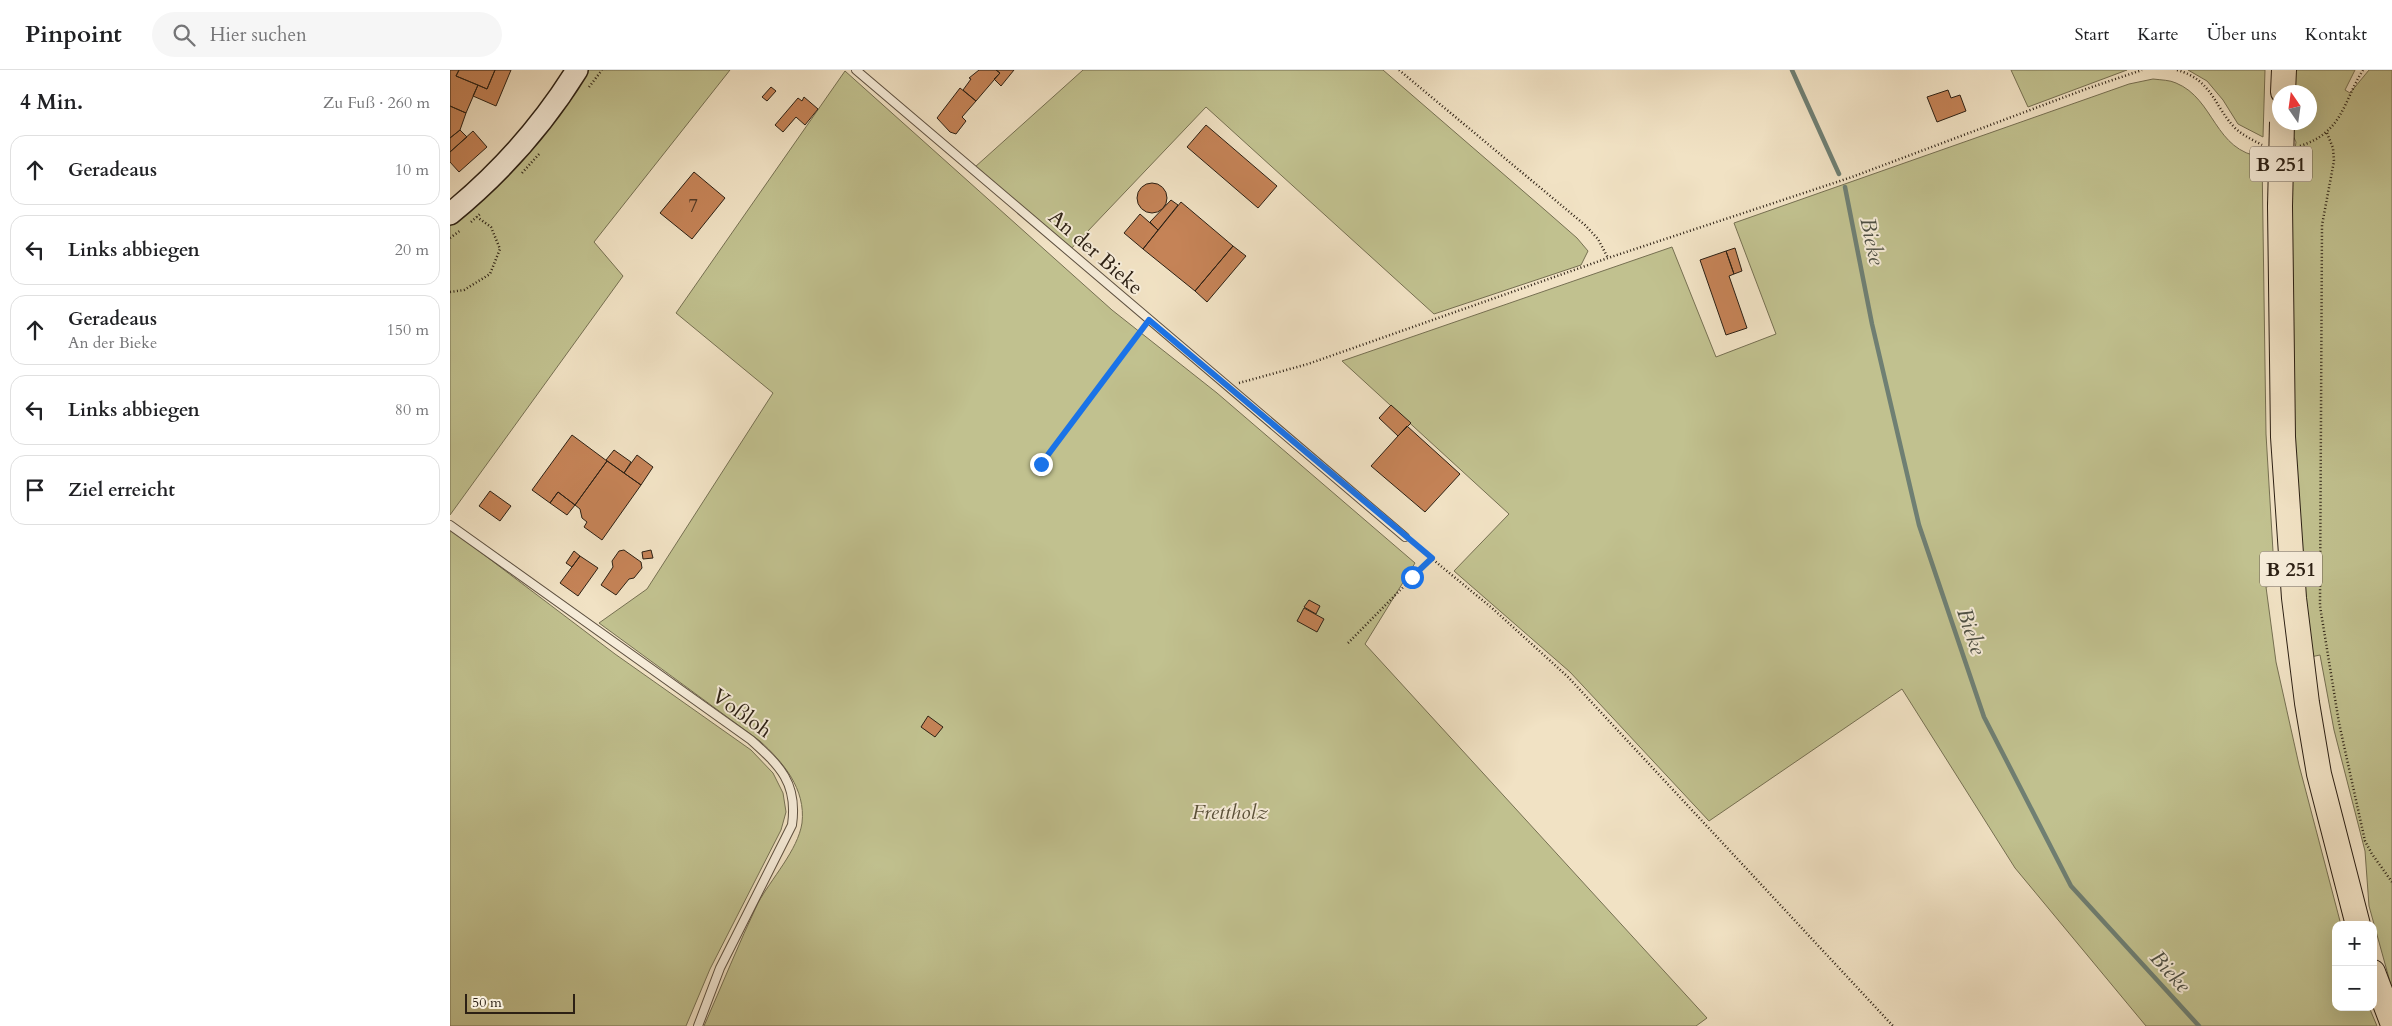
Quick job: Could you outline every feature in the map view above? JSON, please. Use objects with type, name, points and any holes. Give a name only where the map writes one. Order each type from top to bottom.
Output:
[{"type":"main road","points":[[2283,85],[2284,70]]},
{"type":"main road","name":"B 251","points":[[2282,130],[2280,206],[2283,437],[2294,598],[2307,703],[2319,774],[2357,921]]},
{"type":"main road","points":[[2377,983],[2392,1022]]},
{"type":"street","points":[[457,208],[524,143],[577,70]]},
{"type":"lane","name":"An der Bieke","points":[[856,70],[1406,537]]},
{"type":"lane","name":"Voßloh","points":[[450,526],[751,740],[783,771],[792,796],[794,810],[792,825],[720,968],[698,1026]]},
{"type":"path","points":[[1399,70],[1585,225],[1598,239],[1608,258]]},
{"type":"path","points":[[1228,385],[1257,380],[1308,364],[1608,258],[1852,177],[2086,89],[2142,70]]},
{"type":"path","points":[[2327,133],[2333,148],[2334,161],[2322,225],[2320,606],[2339,723],[2365,841],[2392,882]]},
{"type":"path","points":[[450,292],[464,290],[490,274],[500,249],[491,226],[457,208]]},
{"type":"path","points":[[1041,464],[1149,320]]},
{"type":"path","points":[[1406,537],[1492,608],[1568,678],[1894,1026]]},
{"type":"path","points":[[1348,643],[1432,558]]},
{"type":"green space","points":[[580,70],[730,70],[594,242],[623,276],[450,515],[450,219]]},
{"type":"green space","points":[[1083,70],[1383,70],[1577,238],[1588,251],[1581,265],[1434,314],[1206,107],[1067,253],[975,167]]},
{"type":"green space","points":[[2011,70],[2127,70],[2028,107]]},
{"type":"green space","points":[[2188,70],[2265,70],[2263,137],[2238,124],[2223,100],[2207,81]]},
{"type":"green space","points":[[2287,70],[2355,70],[2345,90],[2350,93],[2369,70],[2392,70],[2392,989],[2377,935],[2377,921],[2373,921],[2369,906],[2365,851],[2334,730],[2320,655],[2306,658],[2290,508],[2289,192],[2296,142],[2290,130],[2317,130],[2317,85],[2287,85]]},
{"type":"green space","name":"Frettholz","points":[[845,71],[1112,310],[1217,393],[1415,563],[1365,644],[1707,1018],[1696,1026],[704,1026],[758,903],[795,844],[802,823],[800,799],[791,777],[777,758],[760,741],[599,623],[647,589],[773,393],[676,313]]},
{"type":"green space","points":[[2153,79],[2174,82],[2199,100],[2224,135],[2234,145],[2246,153],[2262,157],[2266,434],[2275,585],[2266,587],[2276,662],[2299,765],[2340,921],[2332,921],[2332,1011],[2371,1011],[2377,1026],[2146,1026],[2015,868],[1902,689],[1709,821],[1570,672],[1454,571],[1509,514],[1342,361],[1672,247],[1716,357],[1776,334],[1734,223],[2129,84]]},
{"type":"green space","points":[[450,529],[615,654],[751,750],[773,773],[783,793],[786,812],[781,830],[710,969],[686,1026],[450,1026]]},
{"type":"building","points":[[450,70],[459,70],[456,76],[478,85],[466,113],[450,106]]},
{"type":"building","points":[[459,70],[495,70],[487,89],[456,76]]},
{"type":"building","points":[[495,70],[511,70],[496,106],[473,96],[478,85],[487,89]]},
{"type":"building","points":[[979,70],[996,70],[1000,73],[976,101],[963,90],[971,79],[969,78]]},
{"type":"building","points":[[996,70],[1014,70],[1001,86],[994,79],[1000,73]]},
{"type":"building","points":[[771,87],[776,91],[767,101],[762,97]]},
{"type":"building","points":[[960,88],[976,101],[962,117],[966,121],[956,134],[950,132],[937,118]]},
{"type":"building","points":[[1948,90],[1951,98],[1960,95],[1966,111],[1937,122],[1927,97]]},
{"type":"building","points":[[804,97],[818,109],[805,125],[796,117],[783,132],[775,125],[798,98],[802,101]]},
{"type":"building","points":[[450,106],[466,113],[460,130],[450,138]]},
{"type":"building","points":[[1206,125],[1277,186],[1258,208],[1187,147]]},
{"type":"building","points":[[460,130],[467,137],[450,152],[450,138]]},
{"type":"building","points":[[473,131],[487,147],[459,172],[450,162],[450,152]]},
{"type":"building","points":[[694,172],[725,198],[692,239],[660,213]]},
{"type":"building","points":[[1152,183],[1163,187],[1167,198],[1163,209],[1152,213],[1141,209],[1137,198],[1141,187]]},
{"type":"building","points":[[1171,200],[1178,205],[1158,230],[1150,222]]},
{"type":"building","points":[[1181,202],[1233,246],[1195,291],[1143,249]]},
{"type":"building","points":[[1140,214],[1158,230],[1143,249],[1124,233]]},
{"type":"building","points":[[1233,246],[1246,256],[1207,302],[1195,291]]},
{"type":"building","points":[[1735,248],[1742,271],[1734,274],[1726,251]]},
{"type":"building","points":[[1726,251],[1734,274],[1729,276],[1747,328],[1726,335],[1700,260]]},
{"type":"building","points":[[1391,405],[1411,423],[1398,436],[1379,418]]},
{"type":"building","points":[[1407,426],[1460,474],[1425,512],[1371,466]]},
{"type":"building","points":[[572,435],[607,461],[575,505],[558,492],[550,503],[532,490]]},
{"type":"building","points":[[614,450],[631,462],[624,473],[606,460]]},
{"type":"building","points":[[637,455],[653,467],[641,485],[624,473]]},
{"type":"building","points":[[607,461],[641,485],[602,540],[584,527],[587,522],[582,518],[580,509],[575,505]]},
{"type":"building","points":[[490,491],[511,506],[500,521],[479,506]]},
{"type":"building","points":[[558,492],[575,505],[567,515],[550,503]]},
{"type":"building","points":[[624,550],[641,562],[642,568],[634,578],[629,579],[616,595],[601,585],[613,567],[612,561],[619,551]]},
{"type":"building","points":[[651,550],[653,558],[643,559],[642,552]]},
{"type":"building","points":[[574,551],[580,556],[572,567],[566,563]]},
{"type":"building","points":[[580,556],[598,568],[578,596],[560,583]]},
{"type":"building","points":[[1309,600],[1320,606],[1316,614],[1304,607]]},
{"type":"building","points":[[1304,608],[1324,619],[1317,632],[1297,621]]},
{"type":"building","points":[[928,716],[943,727],[935,737],[921,727]]},
{"type":"waterway","name":"Bieke","points":[[1792,70],[1839,174]]},
{"type":"waterway","name":"Bieke","points":[[1845,187],[1872,324],[1919,525],[1984,717],[2071,886],[2199,1026]]},
{"type":"route","points":[[1041,464],[1149,320],[1432,558],[1412,577]]}]
